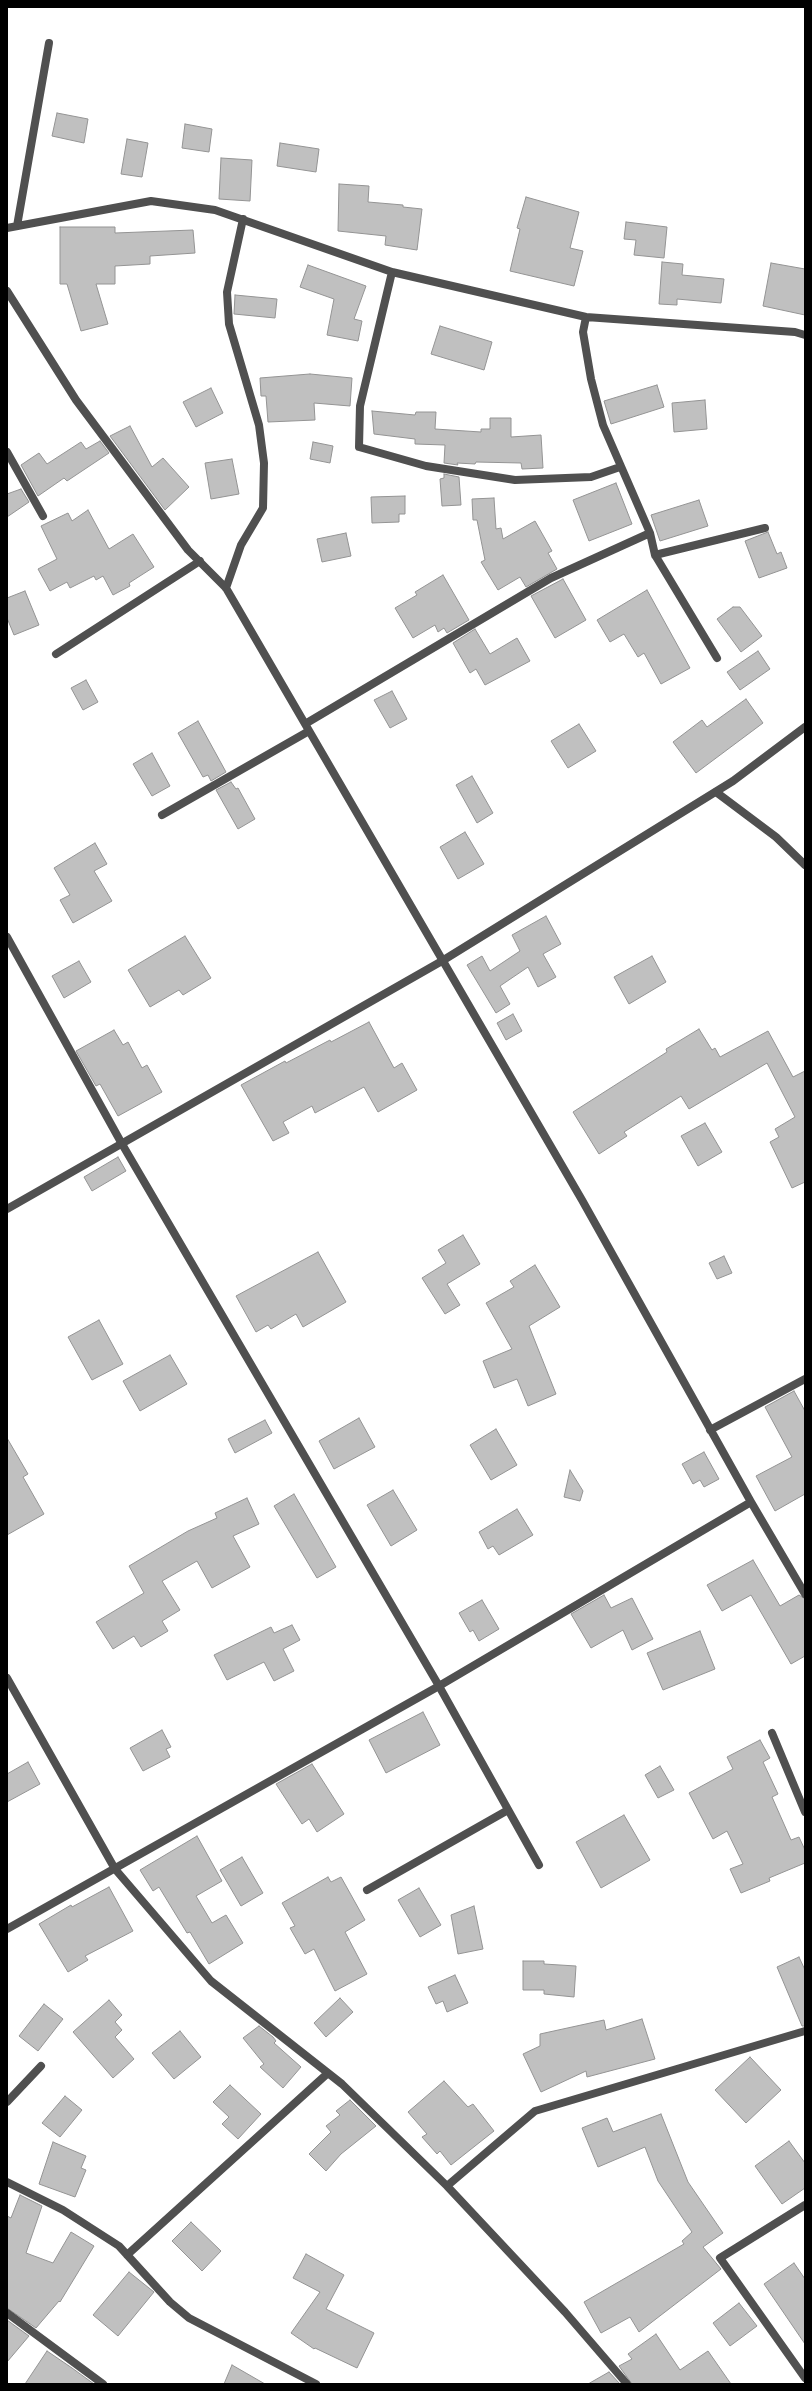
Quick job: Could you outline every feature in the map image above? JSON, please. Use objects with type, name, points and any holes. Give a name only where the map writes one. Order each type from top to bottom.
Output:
[{"type":"street","points":[[17,226],[49,43]]},
{"type":"street","points":[[7,228],[151,202],[215,210],[392,272],[586,317],[795,332],[805,335]]},
{"type":"street","points":[[226,588],[241,545],[263,508],[264,463],[259,425],[229,324],[227,292],[243,219]]},
{"type":"street","points":[[392,272],[360,406],[359,447],[426,466],[515,480],[591,477],[620,468]]},
{"type":"street","points":[[7,291],[76,400],[188,550],[226,588],[582,1200],[750,1502],[805,1594]]},
{"type":"street","points":[[586,317],[583,332],[590,379],[603,425],[620,468],[650,533],[655,555],[717,658]]},
{"type":"street","points":[[7,452],[43,516]]},
{"type":"street","points":[[655,555],[765,528]]},
{"type":"street","points":[[162,815],[551,578],[650,533]]},
{"type":"street","points":[[56,654],[200,561]]},
{"type":"street","points":[[7,1209],[442,961],[716,792],[805,727]]},
{"type":"street","points":[[716,792],[776,837],[805,865]]},
{"type":"street","points":[[7,937],[122,1144],[438,1686],[539,1865]]},
{"type":"street","points":[[710,1430],[805,1379]]},
{"type":"street","points":[[7,1929],[438,1686],[750,1502]]},
{"type":"street","points":[[7,1678],[115,1869],[211,1982],[342,2084],[447,2186],[574,2323],[627,2384]]},
{"type":"street","points":[[772,1732],[805,1812]]},
{"type":"street","points":[[366,1890],[508,1810]]},
{"type":"street","points":[[447,2186],[535,2111],[805,2031]]},
{"type":"street","points":[[7,2102],[41,2066]]},
{"type":"street","points":[[127,2255],[328,2073]]},
{"type":"street","points":[[7,2182],[63,2210],[119,2246],[170,2302],[189,2318],[316,2384]]},
{"type":"street","points":[[805,2205],[720,2258],[805,2378]]},
{"type":"street","points":[[7,2313],[103,2384]]},
{"type":"building","points":[[57,113],[88,119],[84,143],[52,136]]},
{"type":"building","points":[[185,124],[212,129],[209,152],[182,148]]},
{"type":"building","points":[[127,139],[148,143],[142,177],[121,174]]},
{"type":"building","points":[[280,143],[319,149],[316,172],[277,166]]},
{"type":"building","points":[[221,158],[252,160],[250,201],[219,199]]},
{"type":"building","points":[[339,184],[369,186],[368,202],[403,205],[403,207],[422,209],[417,250],[385,245],[386,236],[338,231]]},
{"type":"building","points":[[526,197],[579,212],[570,248],[583,251],[574,286],[510,271],[520,229],[517,228]]},
{"type":"building","points":[[626,222],[667,227],[664,258],[634,255],[636,240],[624,239]]},
{"type":"building","points":[[60,227],[115,227],[115,233],[193,230],[195,253],[150,256],[150,264],[115,266],[115,284],[96,284],[108,324],[81,331],[67,284],[60,284]]},
{"type":"building","points":[[662,262],[683,264],[682,275],[724,279],[721,303],[677,299],[677,305],[659,304]]},
{"type":"building","points":[[771,263],[805,269],[805,315],[763,306]]},
{"type":"building","points":[[308,265],[366,286],[354,319],[362,321],[358,341],[327,335],[334,299],[300,287]]},
{"type":"building","points":[[235,295],[277,299],[275,318],[234,314]]},
{"type":"building","points":[[440,326],[492,342],[484,370],[431,354]]},
{"type":"building","points":[[310,374],[352,378],[350,406],[314,403],[315,420],[268,422],[266,396],[261,396],[260,378]]},
{"type":"building","points":[[657,385],[664,407],[611,424],[604,401]]},
{"type":"building","points":[[211,388],[223,413],[196,427],[183,402]]},
{"type":"building","points":[[705,400],[707,429],[674,432],[672,403]]},
{"type":"building","points":[[372,411],[415,415],[416,412],[436,412],[435,429],[481,432],[481,429],[490,429],[490,418],[511,418],[511,437],[541,435],[543,468],[522,469],[521,463],[476,462],[475,464],[457,463],[458,465],[444,463],[445,445],[415,444],[415,439],[374,434]]},
{"type":"building","points":[[130,426],[152,467],[163,458],[189,487],[165,510],[110,436]]},
{"type":"building","points":[[100,441],[109,453],[67,481],[64,478],[38,496],[21,465],[39,453],[47,464],[81,442],[86,449]]},
{"type":"building","points":[[313,442],[333,446],[330,463],[310,459]]},
{"type":"building","points":[[232,459],[239,494],[211,499],[205,463]]},
{"type":"building","points":[[444,474],[459,477],[461,505],[442,506],[440,479],[444,478]]},
{"type":"building","points":[[616,483],[632,524],[589,541],[573,500]]},
{"type":"building","points":[[21,489],[29,502],[7,517],[7,494]]},
{"type":"building","points":[[405,496],[405,514],[399,514],[399,522],[372,523],[371,497]]},
{"type":"building","points":[[494,498],[496,529],[501,528],[503,539],[535,521],[552,551],[548,553],[557,569],[526,587],[520,577],[498,590],[481,562],[485,560],[477,520],[473,520],[472,499]]},
{"type":"building","points":[[699,500],[708,526],[660,541],[651,515]]},
{"type":"building","points":[[88,510],[109,549],[133,534],[154,567],[129,583],[130,586],[113,595],[103,576],[96,580],[94,576],[70,588],[67,582],[50,591],[38,569],[57,559],[41,526],[68,513],[72,521]]},
{"type":"building","points":[[768,532],[777,554],[781,552],[787,568],[759,578],[745,541]]},
{"type":"building","points":[[346,533],[351,556],[322,562],[317,539]]},
{"type":"building","points":[[443,575],[469,620],[447,633],[444,628],[438,632],[435,625],[413,638],[395,608],[417,595],[415,592]]},
{"type":"building","points":[[563,579],[586,620],[555,638],[531,596]]},
{"type":"building","points":[[647,590],[690,668],[661,684],[644,653],[638,657],[624,634],[610,642],[597,620]]},
{"type":"building","points":[[25,591],[39,625],[14,635],[7,618],[7,598]]},
{"type":"building","points":[[733,607],[740,607],[762,636],[741,652],[717,619]]},
{"type":"building","points":[[475,629],[490,654],[517,638],[530,661],[485,685],[476,669],[470,673],[453,643]]},
{"type":"building","points":[[758,651],[770,669],[740,690],[727,672]]},
{"type":"building","points":[[86,680],[98,702],[83,710],[71,688]]},
{"type":"building","points":[[392,691],[407,719],[390,728],[374,700]]},
{"type":"building","points":[[746,699],[763,723],[696,773],[673,742],[702,720],[707,727]]},
{"type":"building","points":[[198,721],[226,772],[211,781],[208,775],[203,777],[178,733]]},
{"type":"building","points":[[579,724],[596,751],[568,768],[551,741]]},
{"type":"building","points":[[152,753],[170,786],[152,796],[133,764]]},
{"type":"building","points":[[472,776],[493,813],[477,823],[456,785]]},
{"type":"building","points":[[231,782],[236,789],[238,788],[255,819],[238,829],[216,790]]},
{"type":"building","points":[[465,832],[484,864],[458,879],[440,847]]},
{"type":"building","points":[[95,843],[107,864],[94,871],[112,901],[73,923],[60,900],[70,895],[54,868]]},
{"type":"building","points":[[546,916],[561,944],[543,954],[556,977],[538,987],[528,967],[500,986],[510,1004],[496,1013],[467,965],[482,956],[490,971],[520,951],[512,935]]},
{"type":"building","points":[[185,936],[211,978],[183,995],[179,990],[150,1007],[128,970]]},
{"type":"building","points":[[652,956],[666,982],[629,1004],[614,977]]},
{"type":"building","points":[[79,961],[91,982],[64,998],[52,976]]},
{"type":"building","points":[[513,1014],[522,1031],[506,1040],[497,1023]]},
{"type":"building","points":[[369,1022],[394,1068],[402,1063],[417,1090],[378,1112],[364,1087],[315,1113],[312,1106],[283,1122],[289,1133],[273,1141],[241,1085],[285,1061],[286,1063]]},
{"type":"building","points":[[699,1029],[712,1050],[715,1048],[720,1057],[768,1031],[793,1077],[805,1071],[805,1182],[792,1188],[770,1142],[779,1137],[775,1129],[795,1117],[767,1063],[689,1109],[681,1096],[624,1132],[627,1136],[599,1154],[573,1112],[667,1052],[666,1049]]},
{"type":"building","points":[[114,1030],[123,1045],[128,1042],[142,1068],[147,1065],[162,1092],[118,1116],[100,1084],[96,1086],[76,1051]]},
{"type":"building","points":[[705,1123],[722,1152],[698,1166],[681,1136]]},
{"type":"building","points":[[118,1157],[126,1171],[92,1191],[84,1177]]},
{"type":"building","points":[[463,1235],[480,1264],[447,1284],[460,1305],[445,1314],[422,1278],[446,1263],[438,1250]]},
{"type":"building","points":[[318,1252],[346,1302],[303,1327],[296,1314],[271,1329],[268,1325],[256,1332],[236,1296]]},
{"type":"building","points":[[724,1256],[732,1273],[717,1279],[709,1263]]},
{"type":"building","points":[[535,1265],[560,1307],[529,1326],[556,1394],[528,1406],[517,1379],[494,1388],[483,1361],[512,1349],[486,1303],[514,1287],[510,1281]]},
{"type":"building","points":[[99,1320],[123,1364],[92,1380],[68,1337]]},
{"type":"building","points":[[170,1355],[187,1384],[140,1411],[123,1381]]},
{"type":"building","points":[[794,1391],[805,1411],[805,1494],[775,1511],[756,1476],[792,1457],[765,1407]]},
{"type":"building","points":[[359,1418],[375,1447],[334,1469],[319,1441]]},
{"type":"building","points":[[265,1420],[272,1433],[235,1453],[228,1439]]},
{"type":"building","points":[[496,1429],[517,1465],[491,1480],[470,1445]]},
{"type":"building","points":[[7,1438],[28,1474],[23,1477],[44,1514],[7,1535]]},
{"type":"building","points":[[704,1452],[719,1479],[704,1487],[700,1480],[693,1484],[682,1464]]},
{"type":"building","points":[[570,1470],[583,1491],[580,1501],[564,1497]]},
{"type":"building","points":[[393,1490],[417,1530],[391,1546],[367,1505]]},
{"type":"building","points":[[294,1494],[336,1567],[317,1578],[274,1506]]},
{"type":"building","points":[[247,1498],[259,1524],[233,1536],[250,1567],[212,1588],[197,1561],[162,1581],[180,1610],[162,1621],[168,1631],[141,1647],[134,1636],[113,1649],[96,1622],[144,1593],[129,1566],[188,1531],[217,1518],[215,1513]]},
{"type":"building","points":[[517,1509],[533,1535],[499,1555],[493,1546],[488,1549],[479,1532]]},
{"type":"building","points":[[753,1560],[780,1606],[799,1595],[805,1599],[805,1656],[791,1664],[751,1595],[722,1611],[707,1585]]},
{"type":"building","points":[[604,1595],[611,1608],[632,1598],[653,1639],[632,1650],[623,1630],[591,1648],[571,1614]]},
{"type":"building","points":[[482,1600],[499,1629],[479,1641],[473,1630],[470,1632],[459,1613]]},
{"type":"building","points":[[292,1625],[300,1640],[283,1649],[294,1671],[274,1681],[264,1662],[227,1680],[214,1655],[271,1627],[274,1633]]},
{"type":"building","points":[[700,1631],[715,1669],[663,1690],[647,1653]]},
{"type":"building","points":[[423,1712],[440,1745],[386,1773],[369,1740]]},
{"type":"building","points":[[162,1730],[171,1747],[166,1749],[170,1757],[143,1771],[130,1748]]},
{"type":"building","points":[[760,1740],[770,1758],[763,1762],[778,1794],[772,1797],[791,1840],[799,1837],[805,1850],[805,1863],[769,1878],[770,1881],[741,1893],[730,1869],[743,1864],[727,1831],[713,1839],[689,1793],[733,1769],[727,1757]]},
{"type":"building","points":[[28,1762],[40,1784],[7,1802],[7,1774]]},
{"type":"building","points":[[312,1764],[344,1814],[317,1832],[309,1819],[302,1824],[276,1784]]},
{"type":"building","points":[[660,1766],[674,1790],[658,1798],[645,1775]]},
{"type":"building","points":[[624,1815],[650,1860],[601,1888],[576,1842]]},
{"type":"building","points":[[197,1836],[222,1881],[196,1896],[212,1923],[226,1915],[243,1943],[209,1964],[190,1932],[187,1933],[159,1887],[153,1891],[140,1870]]},
{"type":"building","points":[[242,1857],[263,1893],[241,1906],[220,1870]]},
{"type":"building","points":[[328,1877],[331,1882],[341,1877],[365,1920],[345,1932],[367,1974],[335,1991],[314,1949],[305,1954],[290,1928],[295,1926],[282,1903]]},
{"type":"building","points":[[109,1887],[133,1931],[85,1956],[88,1960],[68,1972],[39,1924],[71,1905],[72,1907]]},
{"type":"building","points":[[419,1888],[441,1925],[420,1937],[398,1900]]},
{"type":"building","points":[[474,1906],[483,1949],[458,1954],[451,1915]]},
{"type":"building","points":[[799,1957],[805,1970],[805,2026],[802,2026],[777,1967]]},
{"type":"building","points":[[523,1961],[544,1961],[544,1964],[576,1966],[574,1997],[544,1994],[544,1990],[523,1990]]},
{"type":"building","points":[[455,1975],[468,2003],[447,2012],[443,2001],[436,2004],[428,1987]]},
{"type":"building","points":[[340,1998],[353,2012],[326,2037],[314,2023]]},
{"type":"building","points":[[109,2000],[122,2015],[115,2022],[122,2030],[115,2037],[134,2059],[113,2078],[73,2032]]},
{"type":"building","points":[[44,2004],[63,2019],[38,2051],[19,2036]]},
{"type":"building","points":[[642,2019],[655,2059],[587,2077],[586,2071],[541,2092],[523,2054],[540,2046],[540,2034],[604,2020],[606,2030]]},
{"type":"building","points":[[259,2026],[273,2037],[276,2041],[274,2043],[301,2067],[283,2088],[260,2067],[264,2064],[243,2038]]},
{"type":"building","points":[[180,2031],[201,2057],[174,2079],[152,2053]]},
{"type":"building","points":[[750,2057],[781,2090],[746,2123],[715,2090]]},
{"type":"building","points":[[444,2081],[468,2107],[473,2104],[494,2131],[451,2165],[440,2151],[437,2154],[422,2137],[427,2134],[408,2112]]},
{"type":"building","points":[[230,2085],[261,2114],[238,2139],[222,2124],[229,2117],[213,2102]]},
{"type":"building","points":[[65,2096],[82,2110],[60,2137],[42,2123]]},
{"type":"building","points":[[350,2100],[376,2126],[341,2154],[326,2171],[309,2154],[331,2132],[326,2126],[340,2115],[336,2111]]},
{"type":"building","points":[[661,2114],[688,2182],[723,2233],[703,2247],[721,2269],[639,2332],[630,2317],[601,2333],[584,2302],[684,2244],[682,2241],[692,2232],[658,2181],[645,2147],[598,2167],[582,2128],[607,2118],[613,2132]]},
{"type":"building","points":[[789,2141],[805,2163],[805,2188],[782,2204],[755,2166]]},
{"type":"building","points":[[53,2142],[86,2156],[81,2168],[86,2170],[75,2197],[39,2184]]},
{"type":"building","points":[[20,2195],[42,2206],[26,2253],[53,2263],[71,2232],[94,2246],[60,2302],[59,2301],[36,2328],[7,2308],[7,2216],[11,2218]]},
{"type":"building","points":[[191,2222],[221,2251],[202,2271],[172,2241]]},
{"type":"building","points":[[306,2254],[344,2275],[326,2309],[374,2333],[357,2368],[315,2348],[314,2349],[291,2333],[320,2292],[293,2278]]},
{"type":"building","points":[[794,2263],[805,2279],[805,2344],[764,2284]]},
{"type":"building","points":[[129,2272],[154,2292],[118,2336],[93,2315]]},
{"type":"building","points":[[739,2303],[757,2326],[730,2346],[713,2323]]},
{"type":"building","points":[[7,2320],[29,2336],[7,2362]]},
{"type":"building","points":[[656,2334],[680,2370],[708,2351],[731,2384],[632,2384],[619,2366],[632,2359],[628,2354]]},
{"type":"building","points":[[47,2351],[72,2368],[94,2384],[25,2384]]},
{"type":"building","points":[[232,2365],[265,2384],[224,2384]]},
{"type":"building","points":[[609,2372],[620,2384],[588,2384]]}]
